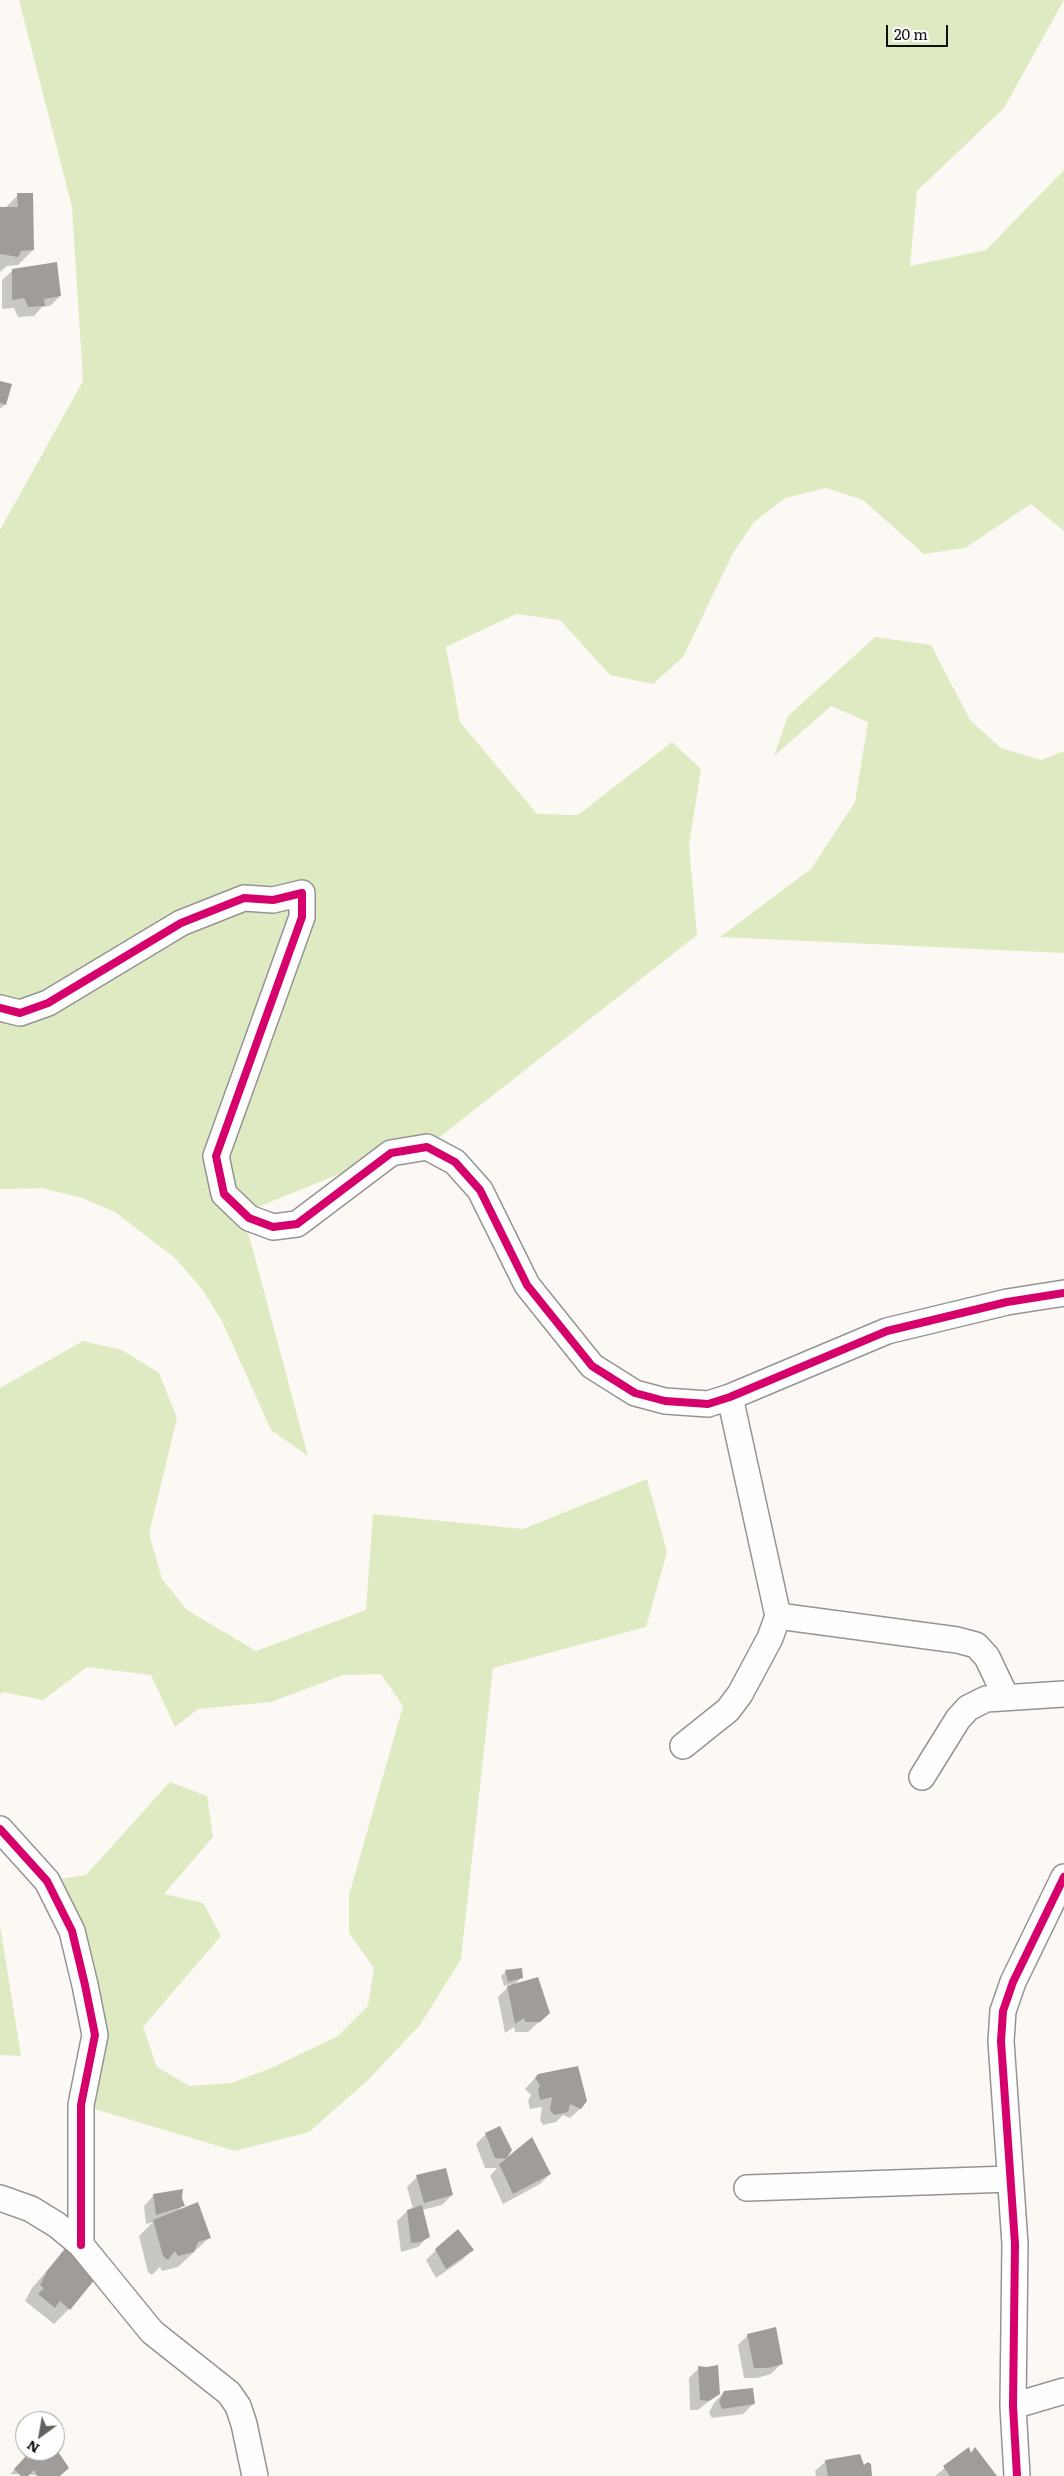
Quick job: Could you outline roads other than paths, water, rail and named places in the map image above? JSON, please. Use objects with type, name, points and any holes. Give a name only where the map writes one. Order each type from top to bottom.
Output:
[{"type":"street","points":[[0,1008],[20,1013],[48,1002],[181,924],[244,898],[273,900],[302,893],[302,916],[216,1156],[224,1194],[249,1218],[273,1227],[297,1224],[391,1153],[427,1147],[455,1162],[480,1190],[527,1285],[592,1366],[635,1392],[665,1401],[708,1404],[730,1397],[887,1331],[1007,1302],[1064,1293]]},
{"type":"street","points":[[683,1746],[728,1710],[740,1694],[770,1638],[778,1616],[730,1397]]},
{"type":"street","points":[[778,1616],[957,1640],[976,1645],[987,1657],[1006,1697]]},
{"type":"street","points":[[922,1777],[968,1708],[986,1699],[1064,1694]]},
{"type":"street","points":[[0,1829],[47,1881],[72,1931],[86,1985],[95,2035],[81,2105],[81,2245]]},
{"type":"street","points":[[1017,2476],[1013,2406],[1015,2244],[1000,2041],[1003,2011],[1014,1982],[1064,1877]]},
{"type":"street","points":[[747,2188],[1010,2179]]},
{"type":"street","points":[[0,2198],[31,2209],[57,2225],[81,2245],[152,2332],[229,2393],[238,2406],[244,2424],[256,2476]]},
{"type":"street","points":[[1013,2406],[1064,2391]]}]
